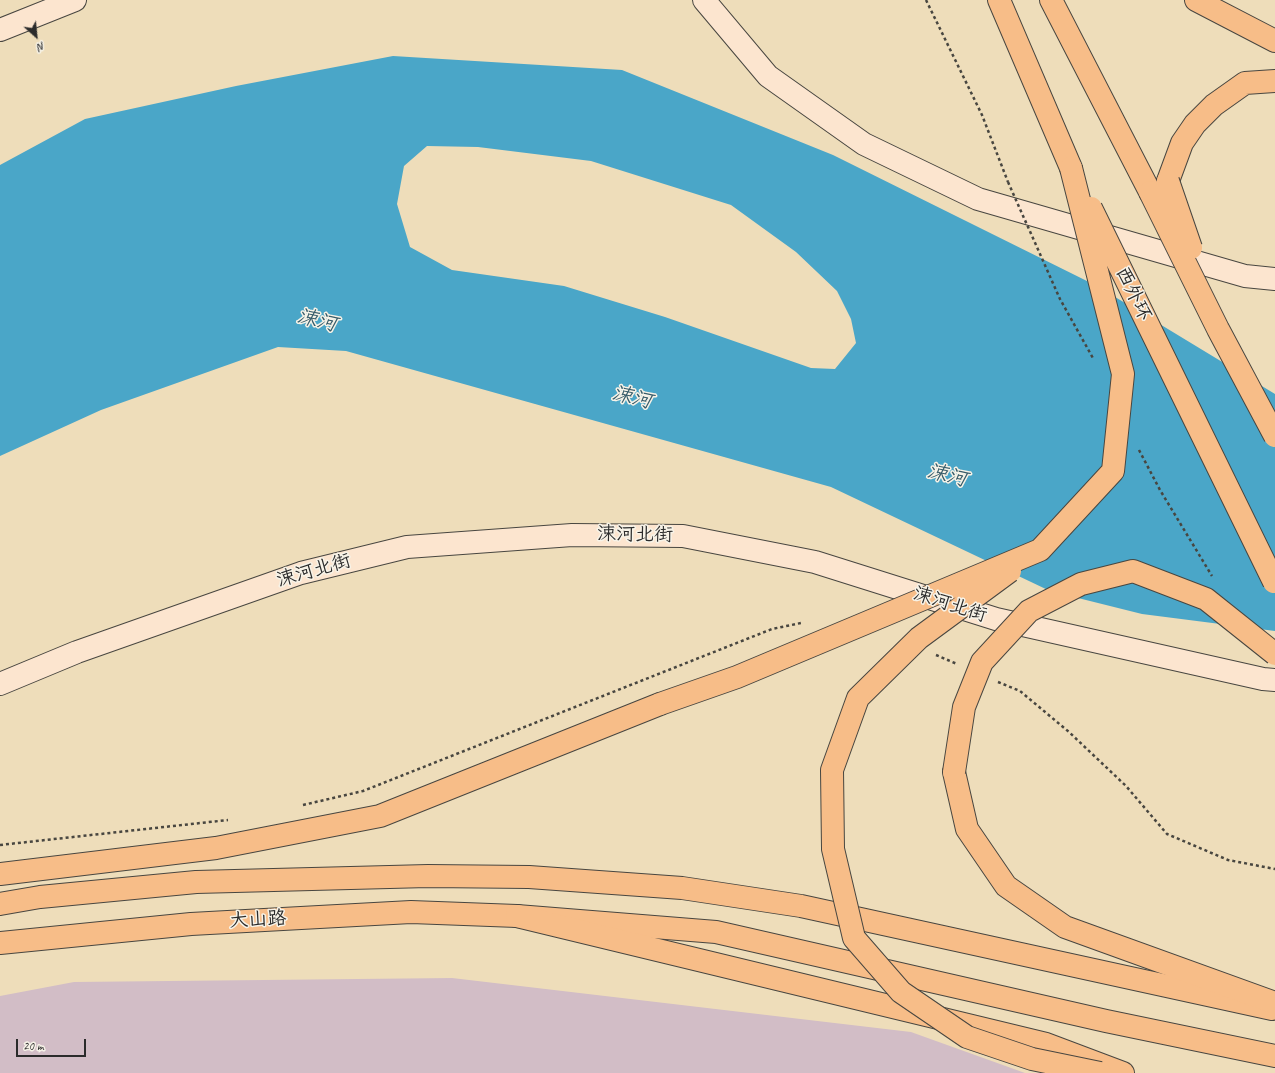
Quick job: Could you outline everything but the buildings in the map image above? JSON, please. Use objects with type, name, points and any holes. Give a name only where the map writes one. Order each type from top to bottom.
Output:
[{"type":"main road","points":[[0,30],[75,0]]},
{"type":"main road","points":[[704,0],[768,76],[864,144],[978,199],[1245,276],[1275,279]]},
{"type":"main road","points":[[1051,0],[1159,186],[1218,329],[1275,436]]},
{"type":"main road","points":[[1196,0],[1275,41]]},
{"type":"main road","name":"西外环","points":[[999,1],[1071,168],[1275,584]]},
{"type":"main road","points":[[1159,186],[1182,143],[1195,124],[1214,105],[1245,83],[1275,81]]},
{"type":"main road","points":[[1071,168],[1123,374],[1113,471],[1040,550],[919,638],[858,698],[832,770],[833,849],[854,938],[901,992],[967,1037],[1032,1059],[1100,1073]]},
{"type":"main road","name":"涑河北街","points":[[0,684],[77,652],[301,573],[407,547],[572,535],[683,536],[815,562],[996,620],[1263,679],[1275,680]]},
{"type":"main road","points":[[0,874],[216,848],[380,816],[660,704],[737,677],[1040,550]]},
{"type":"main road","points":[[1275,654],[1206,598],[1133,571],[1082,584],[1029,611],[982,662],[964,707],[954,772],[968,829],[1006,886],[1065,927],[1275,1003]]},
{"type":"main road","name":"大山路","points":[[0,904],[40,897],[196,882],[428,876],[529,877],[682,888],[802,906],[1275,1010]]},
{"type":"main road","name":"大山路","points":[[0,943],[190,924],[411,912],[517,916]]},
{"type":"main road","points":[[517,916],[716,932],[1106,1021],[1275,1056]]},
{"type":"main road","points":[[517,916],[1046,1044],[1123,1073]]},
{"type":"path","points":[[926,0],[982,115],[1008,182]]},
{"type":"path","points":[[301,806],[363,791],[772,629],[807,622]]},
{"type":"path","points":[[934,654],[962,666]]},
{"type":"path","points":[[991,679],[1020,691],[1069,732],[1126,786],[1167,834],[1228,860],[1275,869]]},
{"type":"path","points":[[0,845],[232,820]]},
{"type":"shaded area","points":[[452,978],[911,1032],[1025,1073],[0,1073],[0,996],[74,982]]},
{"type":"water","name":"涑河","points":[[393,56],[622,70],[833,155],[1097,286],[1275,394],[1275,631],[1142,614],[1050,591],[831,487],[346,351],[278,347],[101,410],[0,456],[0,165],[85,119],[236,86]],"holes":[[[427,146],[478,147],[591,161],[731,205],[796,252],[837,291],[851,319],[856,343],[835,369],[811,368],[665,317],[564,286],[452,270],[410,247],[397,204],[404,166]]]}]
